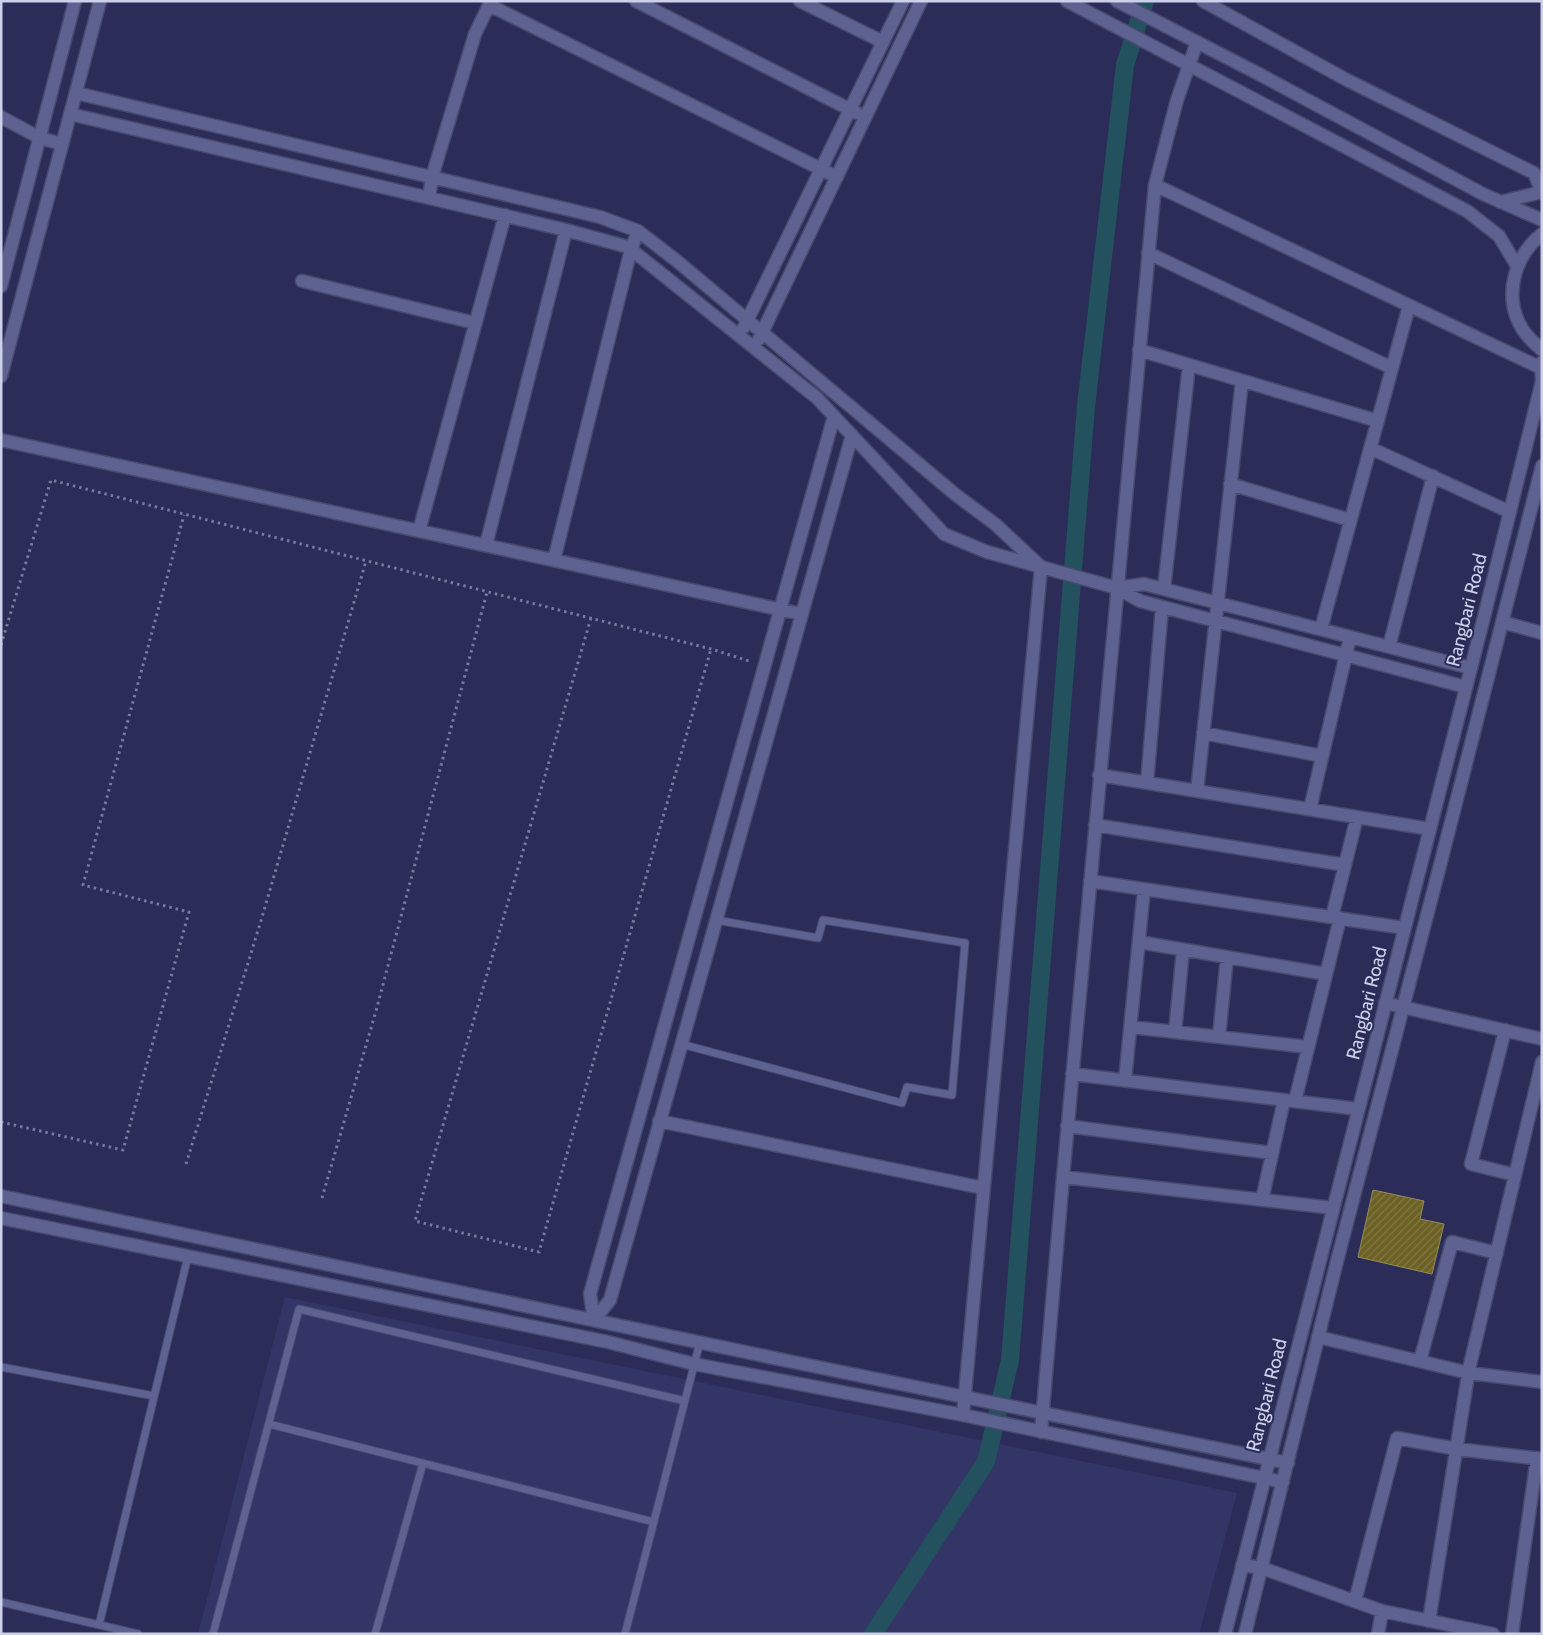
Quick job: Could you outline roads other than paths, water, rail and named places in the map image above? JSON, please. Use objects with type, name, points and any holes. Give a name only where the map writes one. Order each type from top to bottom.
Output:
[{"type":"street","points":[[1,286],[75,1]]},
{"type":"street","points":[[1,376],[100,1]]},
{"type":"street","points":[[636,1],[866,117]]},
{"type":"street","points":[[800,1],[883,42]]},
{"type":"street","points":[[739,336],[903,1]]},
{"type":"street","points":[[754,348],[921,1]]},
{"type":"street","points":[[1203,1],[1347,80],[1534,173],[1542,192],[1500,202]]},
{"type":"street","points":[[1070,2],[1466,211],[1499,236],[1517,266]]},
{"type":"street","points":[[428,198],[432,177],[475,34],[490,3],[837,177]]},
{"type":"street","points":[[1122,4],[1500,202],[1542,220]]},
{"type":"street","points":[[1034,1430],[1063,1177],[1155,185],[1177,100],[1197,42]]},
{"type":"street","points":[[76,93],[600,217],[638,231],[956,495],[995,524],[1041,567]]},
{"type":"street","points":[[70,114],[504,215],[628,246],[817,398],[944,534],[987,552],[1117,588],[1140,601],[1466,687]]},
{"type":"street","points":[[1,117],[40,138],[62,144]]},
{"type":"street","points":[[1155,185],[1409,306],[1541,373]]},
{"type":"street","points":[[419,531],[504,215]]},
{"type":"street","points":[[486,545],[566,230]]},
{"type":"street","points":[[554,560],[631,249],[638,231]]},
{"type":"street","points":[[1542,234],[1526,249],[1517,266],[1513,285],[1513,304],[1519,322],[1530,338],[1542,350]]},
{"type":"street","points":[[1148,253],[1392,368]]},
{"type":"street","points":[[302,281],[475,323]]},
{"type":"street","points":[[1321,629],[1409,306]]},
{"type":"street","points":[[1139,350],[1378,422]]},
{"type":"street","points":[[1164,589],[1189,365]]},
{"type":"street","name":"Rangbari Road","points":[[1224,1634],[1471,668],[1510,512],[1541,373]]},
{"type":"street","points":[[1197,791],[1242,381]]},
{"type":"street","points":[[594,1320],[590,1294],[834,416]]},
{"type":"street","points":[[594,1320],[610,1300],[680,1044],[852,435]]},
{"type":"street","points":[[1,440],[801,614]]},
{"type":"street","points":[[1370,448],[1510,512]]},
{"type":"street","name":"Rangbari Road","points":[[1245,1634],[1337,1261],[1542,466]]},
{"type":"street","points":[[1389,647],[1433,476]]},
{"type":"street","points":[[1230,484],[1350,520]]},
{"type":"street","points":[[963,1416],[1041,567]]},
{"type":"street","points":[[1117,588],[1144,584],[1471,668]]},
{"type":"street","points":[[1147,783],[1162,606]]},
{"type":"street","points":[[1502,622],[1542,633]]},
{"type":"street","points":[[1310,809],[1350,637]]},
{"type":"street","points":[[1203,733],[1322,756]]},
{"type":"street","points":[[1100,775],[1430,828]]},
{"type":"street","points":[[1262,1200],[1272,1153],[1308,1048],[1326,974],[1345,865],[1357,817]]},
{"type":"street","points":[[1095,825],[1345,865]]},
{"type":"street","points":[[1090,881],[1404,928]]},
{"type":"street","points":[[1125,1080],[1144,889]]},
{"type":"street","points":[[1139,942],[1326,974]]},
{"type":"street","points":[[687,946],[706,952]]},
{"type":"street","points":[[1175,1032],[1184,950]]},
{"type":"street","points":[[1219,1037],[1227,957]]},
{"type":"street","points":[[1385,1003],[1542,1039]]},
{"type":"street","points":[[1131,1027],[1308,1048]]},
{"type":"street","points":[[1505,1030],[1471,1164],[1515,1175]]},
{"type":"street","points":[[1430,1621],[1468,1373],[1542,1062]]},
{"type":"street","points":[[1072,1074],[1358,1109]]},
{"type":"street","points":[[659,1121],[983,1188]]},
{"type":"street","points":[[1067,1126],[1272,1153]]},
{"type":"street","points":[[1063,1177],[1333,1208]]},
{"type":"street","points":[[1,1196],[1288,1463]]},
{"type":"street","points":[[1,1218],[608,1342],[694,1364],[977,1418],[1283,1482]]},
{"type":"street","points":[[1420,1362],[1452,1242],[1497,1253]]},
{"type":"street","points":[[1318,1337],[1468,1373],[1542,1382]]},
{"type":"street","points":[[1355,1601],[1397,1438],[1540,1459],[1512,1634]]},
{"type":"street","points":[[1242,1565],[1262,1568],[1382,1611],[1493,1634]]},
{"type":"street","points":[[1378,1634],[1382,1611]]},
{"type":"lane","points":[[680,1044],[902,1103],[907,1087],[952,1095],[965,943],[823,920],[818,938],[716,920]]},
{"type":"lane","points":[[99,1625],[188,1256]]},
{"type":"lane","points":[[213,1634],[299,1309],[685,1401]]},
{"type":"lane","points":[[626,1634],[700,1342]]},
{"type":"lane","points":[[1,1368],[154,1396]]},
{"type":"lane","points":[[269,1424],[654,1522]]},
{"type":"lane","points":[[375,1634],[423,1463]]},
{"type":"lane","points":[[1,1602],[138,1634]]},
{"type":"waterway","points":[[873,1634],[986,1462],[1010,1360],[1086,406],[1125,65],[1145,1]]}]
